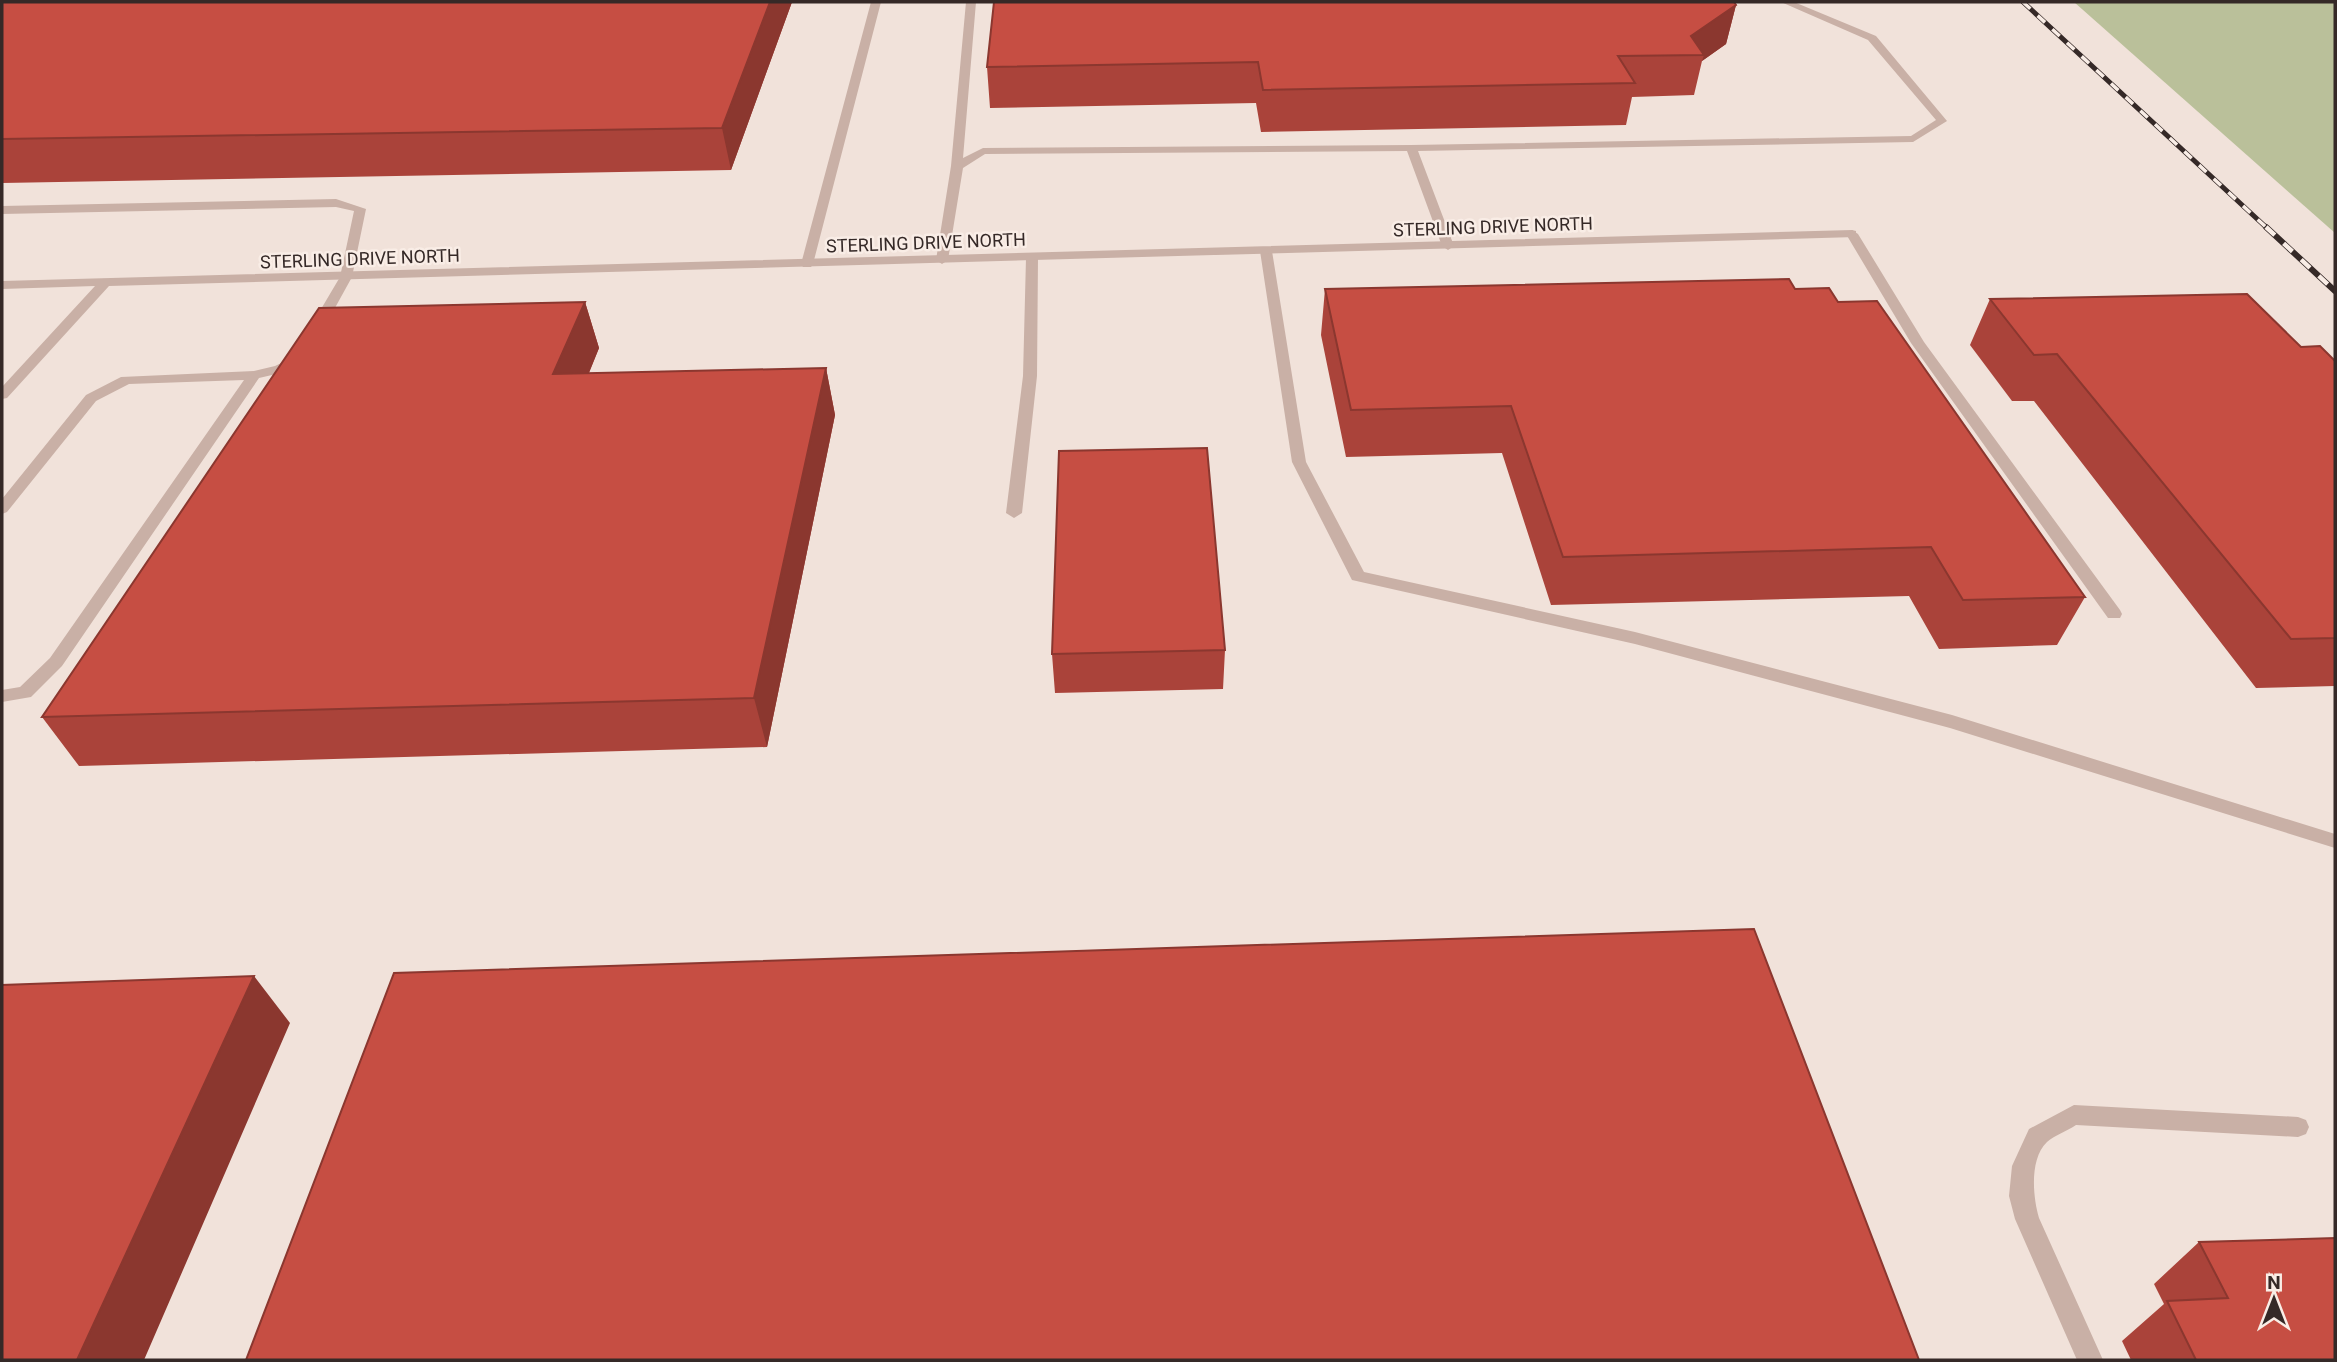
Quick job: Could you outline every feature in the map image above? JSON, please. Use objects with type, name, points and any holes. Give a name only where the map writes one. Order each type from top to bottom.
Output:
[{"type":"street","points":[[807,264],[876,2]]},
{"type":"street","points":[[942,260],[957,166],[971,2]]},
{"type":"street","points":[[957,166],[983,151],[1411,148],[1913,139],[1942,121],[1872,38],[1786,2]]},
{"type":"street","points":[[1411,148],[1448,246]]},
{"type":"street","points":[[2,210],[336,203],[360,209],[346,277],[301,357],[280,369],[254,375],[126,380],[91,398],[2,509]]},
{"type":"street","name":"STERLING DRIVE NORTH","points":[[2,285],[1852,234],[1918,343],[2114,614]]},
{"type":"street","points":[[1266,251],[1299,462],[1358,576],[1635,638],[1952,722],[2335,841]]},
{"type":"street","points":[[1014,513],[1030,376],[1032,258]]},
{"type":"street","points":[[2,395],[105,283]]},
{"type":"street","points":[[2,696],[25,693],[56,662],[254,375]]},
{"type":"street","points":[[2090,1360],[2026,1219],[2021,1196],[2024,1166],[2036,1136],[2074,1115],[2298,1127]]},
{"type":"green space","points":[[2074,2],[2335,2],[2335,233]]},
{"type":"building","points":[[2,2],[770,2],[722,128],[2,139]]},
{"type":"building","points":[[994,2],[1734,2],[1736,5],[1691,36],[1704,55],[1618,56],[1635,83],[1263,90],[1258,62],[987,67]]},
{"type":"building","points":[[1789,279],[1795,289],[1829,288],[1838,302],[1877,301],[2085,597],[1963,600],[1931,547],[1563,557],[1511,406],[1351,410],[1325,289]]},
{"type":"building","points":[[2247,294],[2301,347],[2320,346],[2335,361],[2335,638],[2291,639],[2057,354],[2034,355],[1990,299]]},
{"type":"building","points":[[585,302],[553,374],[826,368],[754,698],[42,717],[319,308]]},
{"type":"building","points":[[1207,448],[1225,650],[1052,654],[1059,451]]},
{"type":"building","points":[[1754,929],[1919,1360],[246,1360],[394,973]]},
{"type":"building","points":[[254,976],[77,1360],[2,1360],[2,985]]},
{"type":"building","points":[[2335,1238],[2335,1360],[2196,1360],[2167,1301],[2228,1298],[2199,1242]]},
{"type":"railway","points":[[2023,2],[2268,229]]},
{"type":"railway","points":[[2266,227],[2335,291]]}]
